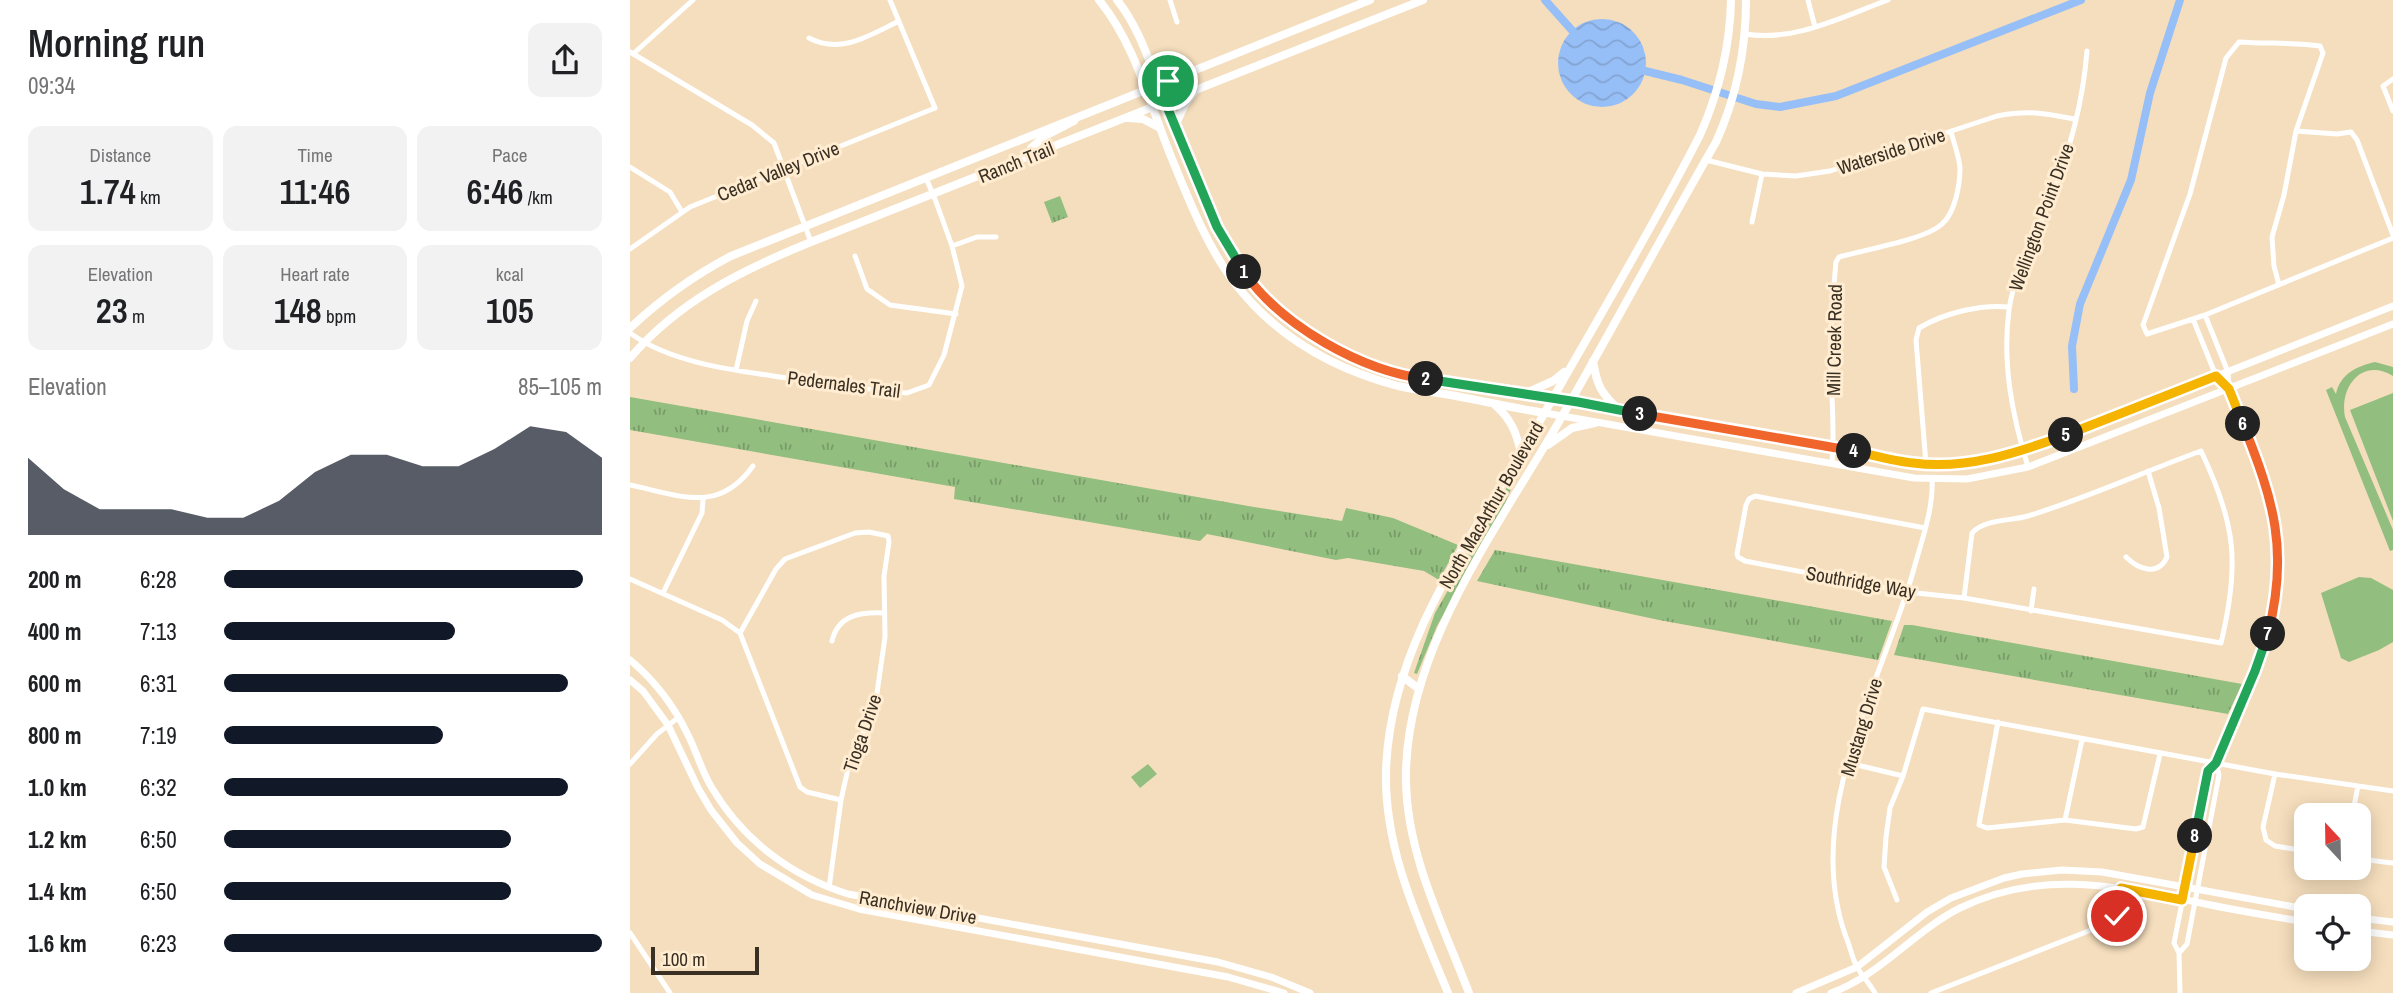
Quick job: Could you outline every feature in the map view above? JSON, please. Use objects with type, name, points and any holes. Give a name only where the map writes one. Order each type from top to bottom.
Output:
[{"type":"main road","points":[[1099,0],[1111,14],[1126,42],[1205,234],[1243,293],[1282,331],[1311,351],[1358,372],[1400,386],[1545,413]]},
{"type":"main road","points":[[1117,0],[1139,38],[1217,227],[1252,284],[1277,311],[1338,349],[1387,371],[1409,377],[1552,399]]},
{"type":"main road","name":"Ranch Trail","points":[[630,331],[667,295],[694,276],[731,256],[1370,0]]},
{"type":"main road","name":"Ranch Trail","points":[[630,358],[667,320],[700,296],[747,270],[1406,3],[1423,0]]},
{"type":"main road","name":"North MacArthur Boulevard","points":[[1448,993],[1406,888],[1394,846],[1386,770],[1398,690],[1417,636],[1439,593],[1545,413],[1680,173],[1709,115],[1723,71],[1731,0]]},
{"type":"main road","name":"North MacArthur Boulevard","points":[[1469,991],[1426,883],[1408,820],[1407,756],[1419,689],[1433,648],[1463,586],[1562,417],[1725,123],[1740,75],[1746,0]]},
{"type":"main road","points":[[1175,127],[1185,104],[1196,90]]},
{"type":"main road","points":[[1031,156],[1031,148],[1045,136],[1066,127],[1082,115]]},
{"type":"main road","points":[[1125,118],[1143,119],[1160,128]]},
{"type":"main road","points":[[1637,248],[1651,258]]},
{"type":"main road","points":[[1225,268],[1236,261]]},
{"type":"main road","points":[[1358,372],[1363,360]]},
{"type":"main road","points":[[1593,361],[1598,386],[1619,410]]},
{"type":"main road","points":[[1524,394],[1553,381],[1569,368]]},
{"type":"main road","points":[[1493,404],[1514,427],[1521,452]]},
{"type":"main road","points":[[1543,449],[1572,428],[1595,423]]},
{"type":"main road","points":[[1402,676],[1419,689]]},
{"type":"main road","points":[[1398,690],[1419,689]]},
{"type":"street","points":[[693,0],[632,53],[752,125],[774,143],[811,242]]},
{"type":"street","points":[[809,38],[822,45],[846,45],[899,21],[890,0]]},
{"type":"street","points":[[1170,0],[1177,22]]},
{"type":"street","points":[[1808,0],[1815,27]]},
{"type":"street","points":[[1745,34],[1782,36],[1888,0]]},
{"type":"street","name":"Cedar Valley Drive","points":[[630,249],[690,206],[935,108],[899,21]]},
{"type":"street","points":[[2279,285],[2274,266],[2272,237],[2284,195],[2296,131],[2323,53],[2320,46],[2239,42],[2225,58],[2190,194],[2143,325],[2147,334],[2193,319],[2279,285],[2393,237],[2357,140],[2351,132],[2337,134],[2296,131]]},
{"type":"street","name":"Wellington Point Drive","points":[[2028,467],[2010,397],[2006,363],[2009,307],[2017,278],[2062,169],[2086,70],[2087,51]]},
{"type":"street","points":[[2393,79],[2383,86],[2393,111]]},
{"type":"street","name":"Waterside Drive","points":[[1706,160],[1762,174],[1796,176],[1831,171],[2014,113],[2035,111],[2074,119]]},
{"type":"street","name":"Mill Creek Road","points":[[1832,463],[1834,430],[1831,344],[1836,262],[1839,257],[1863,253],[1936,229],[1948,218],[1958,187],[1960,167],[1951,132]]},
{"type":"street","points":[[630,167],[670,192],[682,212]]},
{"type":"street","points":[[1752,222],[1762,174]]},
{"type":"street","name":"Pedernales Trail","points":[[630,331],[643,343],[675,355],[736,370],[907,393],[929,385],[944,355],[961,286],[951,246],[925,177]]},
{"type":"street","points":[[951,246],[977,237],[996,237]]},
{"type":"street","points":[[855,256],[867,289],[890,305],[956,314]]},
{"type":"street","points":[[736,370],[747,321],[756,301]]},
{"type":"street","points":[[1552,399],[1913,463],[1966,463],[2023,450],[2393,306]]},
{"type":"street","points":[[1926,464],[1916,340],[1919,328],[1980,307],[2009,307]]},
{"type":"street","points":[[1545,413],[1914,478],[1967,479],[2028,467],[2389,326],[2379,311]]},
{"type":"street","points":[[2180,993],[2179,953],[2175,943],[2208,771],[2216,763],[2265,643],[2278,578],[2278,539],[2266,483],[2229,389],[2228,372],[2205,314]]},
{"type":"street","points":[[2193,319],[2216,376],[2229,389]]},
{"type":"street","points":[[2204,346],[2216,340]]},
{"type":"street","points":[[1712,444],[1716,429]]},
{"type":"street","name":"Southridge Way","points":[[1925,528],[1755,496],[1749,499],[1746,505],[1737,550],[1738,557],[1742,559],[1908,592],[1964,598],[2221,643],[2231,603],[2233,570],[2232,544],[2220,494],[2201,451],[2148,471]]},
{"type":"street","points":[[630,485],[703,499],[726,492],[753,466]]},
{"type":"street","points":[[1964,598],[1972,533],[1978,526],[2017,519],[2061,506],[2148,471],[2159,509],[2167,557],[2164,564],[2157,569],[2144,569],[2126,557]]},
{"type":"street","name":"Mustang Drive","points":[[1875,993],[1857,967],[1841,922],[1832,875],[1833,828],[1849,763],[1878,668],[1908,592],[1925,528],[1932,488],[1931,478]]},
{"type":"street","points":[[663,593],[702,513],[703,499]]},
{"type":"street","name":"Tioga Drive","points":[[740,633],[776,569],[785,559],[855,533],[869,532],[888,536],[884,576],[885,637],[877,693],[872,712],[849,764],[828,888]]},
{"type":"street","points":[[630,579],[722,620],[740,633],[800,787],[807,792],[841,800]]},
{"type":"street","points":[[2031,611],[2035,589]]},
{"type":"street","points":[[832,641],[839,624],[850,617],[864,612],[884,613]]},
{"type":"street","name":"Ranchview Drive","points":[[630,660],[652,681],[679,717],[712,788],[738,824],[773,856],[798,873],[828,888],[848,894],[1218,962],[1271,977],[1310,993]]},
{"type":"street","name":"Ranchview Drive","points":[[630,680],[643,691],[668,725],[698,788],[711,810],[737,843],[761,863],[812,895],[859,909],[1215,974],[1284,993]]},
{"type":"street","points":[[1897,900],[1885,867],[1886,837],[1890,808],[1903,776],[1923,709],[2160,754],[2393,791]]},
{"type":"street","points":[[630,764],[646,744],[679,717]]},
{"type":"street","points":[[1998,722],[1979,825],[1987,828],[2065,820],[2136,829],[2143,827],[2160,754]]},
{"type":"street","points":[[2065,820],[2082,740]]},
{"type":"street","points":[[1849,763],[1903,776]]},
{"type":"street","points":[[2179,953],[2187,944],[2198,890],[2219,775],[2216,763]]},
{"type":"street","points":[[2276,774],[2263,827],[2266,840],[2275,846],[2294,849]]},
{"type":"street","points":[[2355,803],[2358,786]]},
{"type":"street","points":[[2371,860],[2393,863]]},
{"type":"street","points":[[1796,993],[1857,967],[1936,907],[1965,892],[2022,874],[2078,870],[2294,907]]},
{"type":"street","points":[[2022,874],[2024,887]]},
{"type":"street","points":[[1831,993],[1864,976],[1943,917],[1989,895],[2024,887],[2068,883],[2121,888],[2294,920]]},
{"type":"street","points":[[1931,993],[2114,921],[2121,888]]},
{"type":"street","points":[[878,912],[881,900]]},
{"type":"street","points":[[2371,919],[2393,922]]},
{"type":"street","points":[[2371,932],[2393,935]]},
{"type":"street","points":[[630,933],[670,993]]},
{"type":"street","points":[[1215,974],[1218,962]]},
{"type":"street","points":[[1228,977],[1231,965]]},
{"type":"green space","points":[[1060,196],[1068,217],[1052,223],[1044,202]]},
{"type":"green space","points":[[2375,362],[2393,367],[2393,376],[2382,371],[2363,372],[2350,385],[2344,406],[2345,417],[2393,530],[2393,550],[2390,551],[2326,390],[2332,387],[2336,394],[2345,376]]},
{"type":"green space","points":[[2393,393],[2393,521],[2350,410]]},
{"type":"green space","points":[[630,397],[1342,521],[1346,508],[1393,518],[1458,545],[1439,580],[1424,571],[1348,558],[1336,560],[1207,534],[1200,541],[954,499],[955,487],[630,430]]},
{"type":"green space","points":[[1539,431],[1542,433],[1513,484],[1503,509],[1437,626],[1417,674],[1414,673],[1435,613]]},
{"type":"green space","points":[[1495,550],[1892,621],[1878,660],[1659,620],[1477,581]]},
{"type":"green space","points":[[2359,577],[2371,578],[2393,590],[2393,642],[2349,662],[2341,658],[2321,593]]},
{"type":"green space","points":[[1904,625],[2242,684],[2228,714],[1894,655]]},
{"type":"green space","points":[[1148,764],[1157,774],[1140,788],[1131,777]]},
{"type":"water","points":[[1602,19],[1619,22],[1633,32],[1643,46],[1646,63],[1643,80],[1633,94],[1619,104],[1602,107],[1585,104],[1571,94],[1561,80],[1558,63],[1561,46],[1571,32],[1585,22]]},
{"type":"waterway","points":[[1545,0],[1578,37]]},
{"type":"waterway","points":[[1637,69],[1682,80],[1756,104],[1780,107],[1836,96],[2081,0]]},
{"type":"waterway","points":[[2074,389],[2072,346],[2080,304],[2131,180],[2150,93],[2180,0]]},
{"type":"route","points":[[1168,81],[1158,85],[1217,227],[1252,284],[1277,311],[1338,349],[1387,371],[1409,377],[1578,402],[1716,429],[1926,464],[1966,463],[2010,454],[2086,428],[2216,376],[2229,389],[2258,460],[2274,516],[2278,539],[2278,578],[2273,613],[2255,671],[2216,763],[2208,771],[2182,900],[2121,888],[2117,916]]}]
